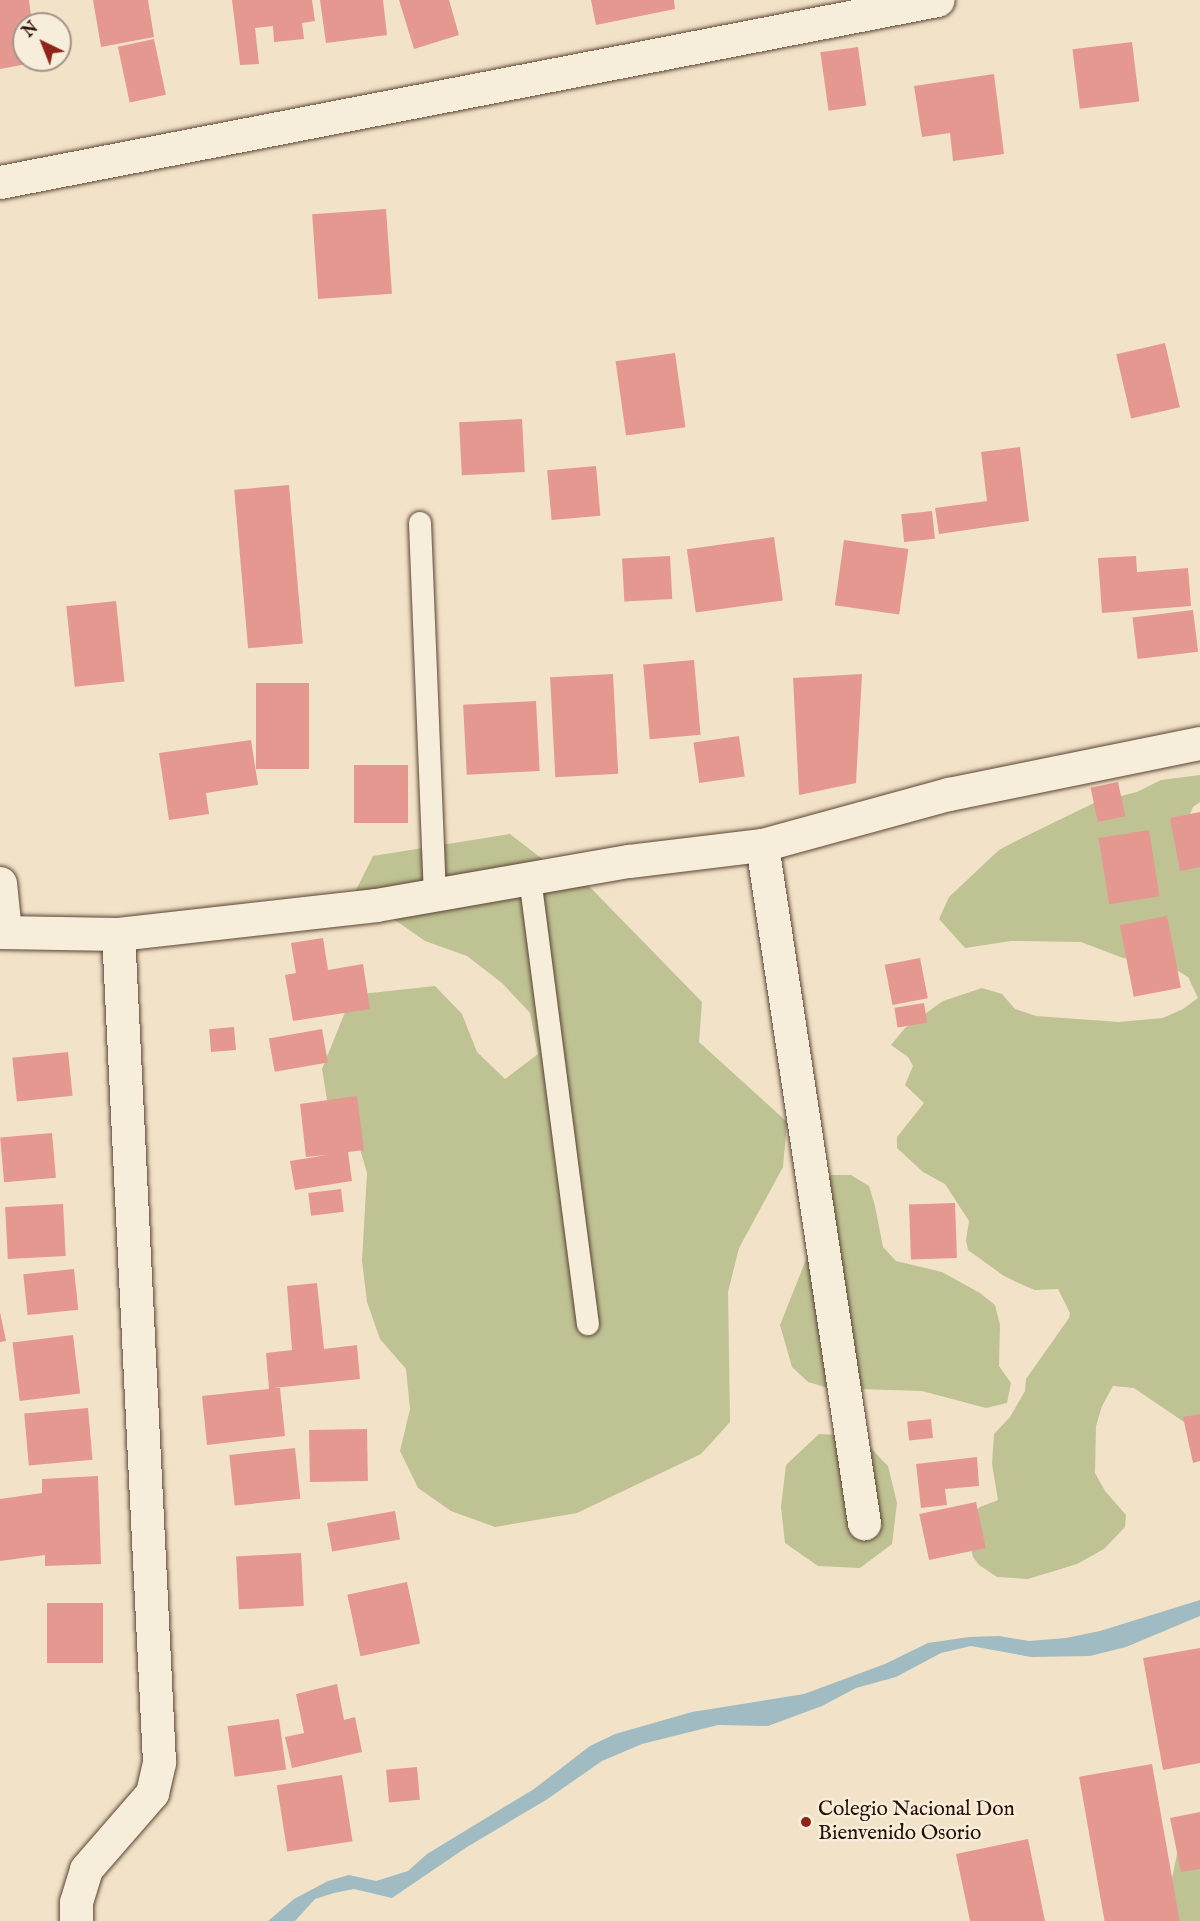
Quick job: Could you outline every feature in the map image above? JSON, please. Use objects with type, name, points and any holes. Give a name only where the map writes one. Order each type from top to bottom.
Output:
[{"type":"street","points":[[0,182],[937,0]]},
{"type":"street","points":[[0,883],[2,932],[118,934],[376,905],[629,861],[762,845],[949,794],[1200,744]]},
{"type":"street","points":[[762,845],[864,1523]]},
{"type":"street","points":[[76,1921],[76,1902],[86,1869],[152,1793],[159,1762],[118,934]]},
{"type":"lane","points":[[420,523],[435,895]]},
{"type":"lane","points":[[530,878],[588,1324]]},
{"type":"green space","points":[[1200,775],[1200,802],[1193,807],[1184,827],[1200,860],[1200,1423],[1184,1422],[1134,1388],[1113,1386],[1102,1406],[1096,1426],[1095,1473],[1105,1491],[1126,1515],[1125,1527],[1104,1549],[1077,1564],[1028,1579],[997,1577],[979,1565],[973,1557],[970,1545],[972,1515],[980,1507],[998,1500],[992,1464],[994,1434],[1010,1417],[1025,1391],[1026,1379],[1069,1318],[1070,1313],[1058,1289],[1035,1290],[1025,1286],[1004,1276],[968,1250],[966,1240],[969,1221],[945,1184],[923,1172],[897,1148],[897,1137],[924,1103],[905,1085],[913,1066],[908,1057],[891,1045],[905,1028],[943,1001],[982,988],[1002,994],[1015,1009],[1036,1016],[1119,1022],[1163,1018],[1183,1009],[1198,998],[1188,977],[1168,965],[1123,958],[1081,942],[1011,941],[965,948],[939,919],[949,897],[999,850],[1096,802],[1137,792],[1161,780]]},
{"type":"green space","points":[[510,834],[545,861],[583,880],[702,1002],[699,1042],[787,1122],[783,1167],[739,1248],[728,1292],[730,1422],[701,1454],[577,1513],[495,1527],[451,1511],[418,1488],[400,1451],[410,1409],[406,1369],[380,1339],[367,1302],[362,1261],[367,1173],[356,1135],[329,1112],[322,1069],[352,995],[435,986],[462,1014],[477,1052],[505,1079],[538,1054],[530,1013],[502,983],[467,956],[425,941],[355,892],[373,856]]},
{"type":"green space","points":[[831,1175],[851,1175],[869,1186],[883,1247],[896,1261],[942,1272],[980,1293],[995,1305],[1000,1325],[999,1366],[1011,1383],[1007,1403],[986,1408],[922,1391],[828,1388],[808,1382],[792,1367],[780,1325],[811,1247],[820,1192]]},
{"type":"green space","points":[[819,1434],[859,1436],[888,1466],[897,1503],[892,1544],[860,1568],[818,1566],[785,1543],[781,1507],[786,1465]]},
{"type":"green space","points":[[1200,1844],[1200,1921],[1171,1921],[1170,1888],[1177,1854]]},
{"type":"water","points":[[1200,1600],[1200,1616],[1126,1647],[1090,1656],[1031,1657],[971,1646],[941,1653],[896,1677],[856,1688],[822,1706],[768,1726],[718,1725],[642,1744],[602,1761],[546,1800],[467,1847],[392,1898],[354,1889],[315,1899],[295,1921],[268,1921],[294,1899],[328,1881],[349,1875],[376,1881],[408,1871],[427,1854],[534,1789],[590,1746],[615,1734],[692,1712],[804,1694],[885,1664],[928,1643],[969,1637],[999,1636],[1029,1641],[1066,1638],[1100,1631]]},
{"type":"building","points":[[0,0],[29,0],[30,12],[12,12],[12,67],[0,69]]},
{"type":"building","points":[[93,0],[148,0],[154,37],[101,47]]},
{"type":"building","points":[[232,0],[312,0],[315,21],[302,23],[304,39],[274,42],[273,26],[255,28],[259,64],[240,65]]},
{"type":"building","points":[[320,0],[383,0],[387,35],[326,43]]},
{"type":"building","points":[[399,0],[449,0],[459,35],[414,49]]},
{"type":"building","points":[[591,0],[674,0],[675,9],[596,25]]},
{"type":"building","points":[[154,39],[166,95],[130,102],[118,47]]},
{"type":"building","points":[[1132,42],[1139,102],[1080,109],[1072,49]]},
{"type":"building","points":[[858,47],[866,105],[829,111],[820,52]]},
{"type":"building","points":[[994,74],[1004,154],[953,161],[950,133],[922,137],[914,86]]},
{"type":"building","points":[[386,209],[392,294],[318,299],[312,214]]},
{"type":"building","points":[[1165,343],[1180,407],[1131,419],[1116,354]]},
{"type":"building","points":[[675,353],[685,427],[626,436],[616,361]]},
{"type":"building","points":[[522,419],[525,472],[462,475],[459,422]]},
{"type":"building","points":[[1020,447],[1029,521],[939,534],[935,508],[987,501],[981,452]]},
{"type":"building","points":[[596,466],[600,516],[552,520],[547,470]]},
{"type":"building","points":[[289,485],[303,643],[248,648],[234,490]]},
{"type":"building","points":[[932,511],[935,539],[904,542],[901,514]]},
{"type":"building","points":[[774,537],[783,600],[696,613],[687,549]]},
{"type":"building","points":[[844,540],[908,549],[899,614],[835,605]]},
{"type":"building","points":[[670,556],[672,599],[624,601],[622,559]]},
{"type":"building","points":[[1136,556],[1137,572],[1188,568],[1191,606],[1102,613],[1098,558]]},
{"type":"building","points":[[116,601],[124,682],[75,687],[66,606]]},
{"type":"building","points":[[1193,610],[1198,652],[1138,659],[1132,617]]},
{"type":"building","points":[[694,660],[701,735],[650,739],[643,664]]},
{"type":"building","points":[[613,674],[618,774],[555,777],[550,677]]},
{"type":"building","points":[[862,674],[856,783],[799,795],[793,678]]},
{"type":"building","points":[[256,683],[309,683],[309,769],[256,769]]},
{"type":"building","points":[[536,701],[540,771],[467,775],[463,705]]},
{"type":"building","points":[[739,736],[745,777],[699,783],[693,742]]},
{"type":"building","points":[[251,740],[258,785],[206,793],[209,814],[169,820],[159,753]]},
{"type":"building","points":[[354,765],[408,765],[408,823],[354,823]]},
{"type":"building","points":[[1118,782],[1125,816],[1098,822],[1091,788]]},
{"type":"building","points":[[1200,812],[1200,867],[1180,871],[1170,818]]},
{"type":"building","points":[[1149,830],[1159,896],[1109,904],[1099,838]]},
{"type":"building","points":[[1167,916],[1181,988],[1134,997],[1120,925]]},
{"type":"building","points":[[323,938],[328,970],[363,964],[370,1009],[293,1021],[285,975],[296,973],[291,943]]},
{"type":"building","points":[[920,958],[928,998],[892,1005],[885,965]]},
{"type":"building","points":[[924,1003],[927,1023],[897,1027],[894,1008]]},
{"type":"building","points":[[234,1027],[236,1050],[211,1052],[209,1029]]},
{"type":"building","points":[[322,1029],[328,1062],[275,1072],[269,1038]]},
{"type":"building","points":[[68,1052],[73,1096],[17,1102],[12,1058]]},
{"type":"building","points":[[357,1096],[364,1150],[348,1152],[352,1181],[295,1190],[290,1161],[327,1155],[306,1157],[300,1104]]},
{"type":"building","points":[[52,1133],[56,1178],[4,1182],[0,1138]]},
{"type":"building","points":[[341,1189],[344,1212],[311,1216],[308,1193]]},
{"type":"building","points":[[955,1203],[957,1258],[911,1260],[909,1205]]},
{"type":"building","points":[[63,1204],[66,1256],[8,1259],[5,1207]]},
{"type":"building","points":[[74,1269],[78,1310],[28,1315],[23,1274]]},
{"type":"building","points":[[317,1283],[324,1349],[357,1345],[360,1379],[273,1388],[280,1388],[285,1436],[207,1445],[202,1396],[269,1389],[266,1353],[292,1350],[287,1286]]},
{"type":"building","points":[[0,1312],[6,1341],[0,1342]]},
{"type":"building","points":[[73,1335],[80,1394],[20,1401],[12,1342]]},
{"type":"building","points":[[88,1408],[93,1460],[29,1465],[24,1414]]},
{"type":"building","points":[[1200,1414],[1200,1461],[1193,1463],[1183,1417]]},
{"type":"building","points":[[931,1419],[933,1438],[909,1440],[907,1422]]},
{"type":"building","points":[[367,1429],[368,1481],[310,1482],[309,1430]]},
{"type":"building","points":[[295,1448],[300,1499],[235,1506],[229,1455]]},
{"type":"building","points":[[977,1457],[979,1486],[945,1489],[947,1505],[921,1508],[916,1464]]},
{"type":"building","points":[[98,1476],[101,1564],[45,1566],[45,1555],[0,1561],[0,1499],[42,1493],[42,1479]]},
{"type":"building","points":[[976,1502],[986,1548],[929,1560],[919,1514]]},
{"type":"building","points":[[395,1511],[400,1540],[332,1552],[327,1523]]},
{"type":"building","points":[[301,1553],[304,1606],[239,1609],[236,1556]]},
{"type":"building","points":[[407,1582],[420,1644],[360,1656],[347,1595]]},
{"type":"building","points":[[47,1603],[103,1603],[103,1663],[47,1663]]},
{"type":"building","points":[[1200,1648],[1200,1763],[1163,1770],[1143,1658]]},
{"type":"building","points":[[337,1684],[344,1720],[355,1717],[362,1752],[292,1768],[285,1737],[304,1733],[296,1694]]},
{"type":"building","points":[[279,1719],[286,1770],[235,1777],[228,1726]]},
{"type":"building","points":[[1152,1764],[1180,1921],[1105,1921],[1079,1777]]},
{"type":"building","points":[[417,1767],[420,1800],[389,1803],[386,1770]]},
{"type":"building","points":[[342,1775],[352,1841],[287,1851],[277,1785]]},
{"type":"building","points":[[1200,1812],[1200,1869],[1181,1872],[1170,1818]]},
{"type":"building","points":[[1028,1839],[1045,1921],[970,1921],[956,1854]]},
{"type":"place","name":"Colegio Nacional Don Bienvenido Osorio","points":[[806,1822]]}]
